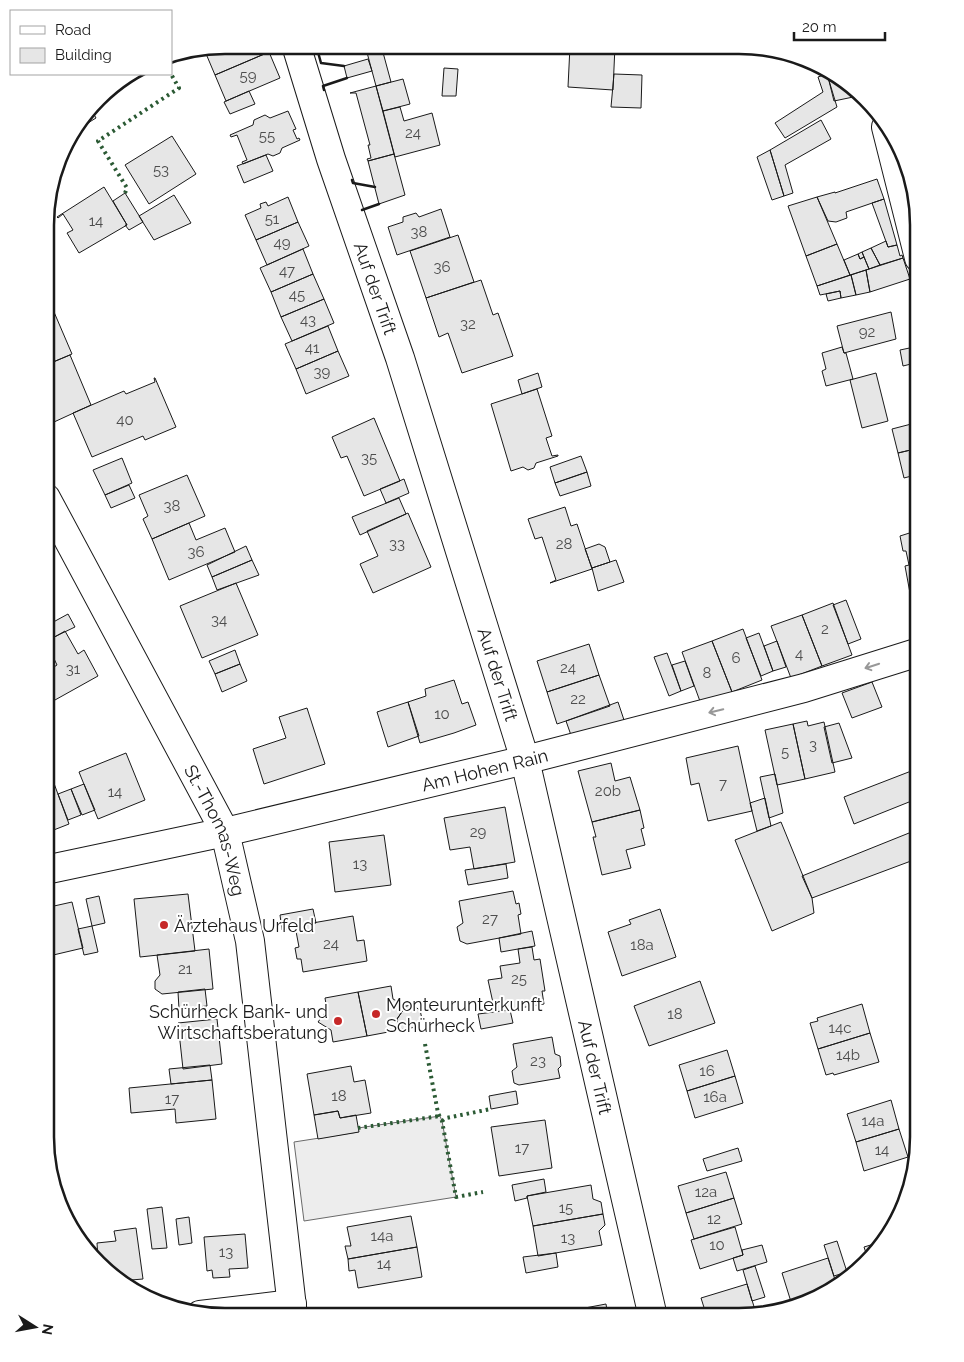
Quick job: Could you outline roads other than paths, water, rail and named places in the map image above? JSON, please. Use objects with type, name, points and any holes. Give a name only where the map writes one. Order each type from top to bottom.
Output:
[{"type":"street","name":"Auf der Trift","points":[[299,54],[331,159],[400,358],[526,760],[651,1308]]},
{"type":"street","points":[[896,156],[903,177]]},
{"type":"street","name":"St.-Thomas-Weg","points":[[54,513],[225,832],[250,941],[292,1308]]},
{"type":"street","name":"Am Hohen Rain","points":[[54,868],[225,832],[526,760],[804,688],[910,655]]},
{"type":"place","name":"Ärztehaus Urfeld","points":[[164,925]]},
{"type":"place","name":"Monteurunterkunft Schürheck","points":[[376,1014]]},
{"type":"place","name":"Schürheck Bank- und Wirtschaftsberatung","points":[[338,1021]]}]
